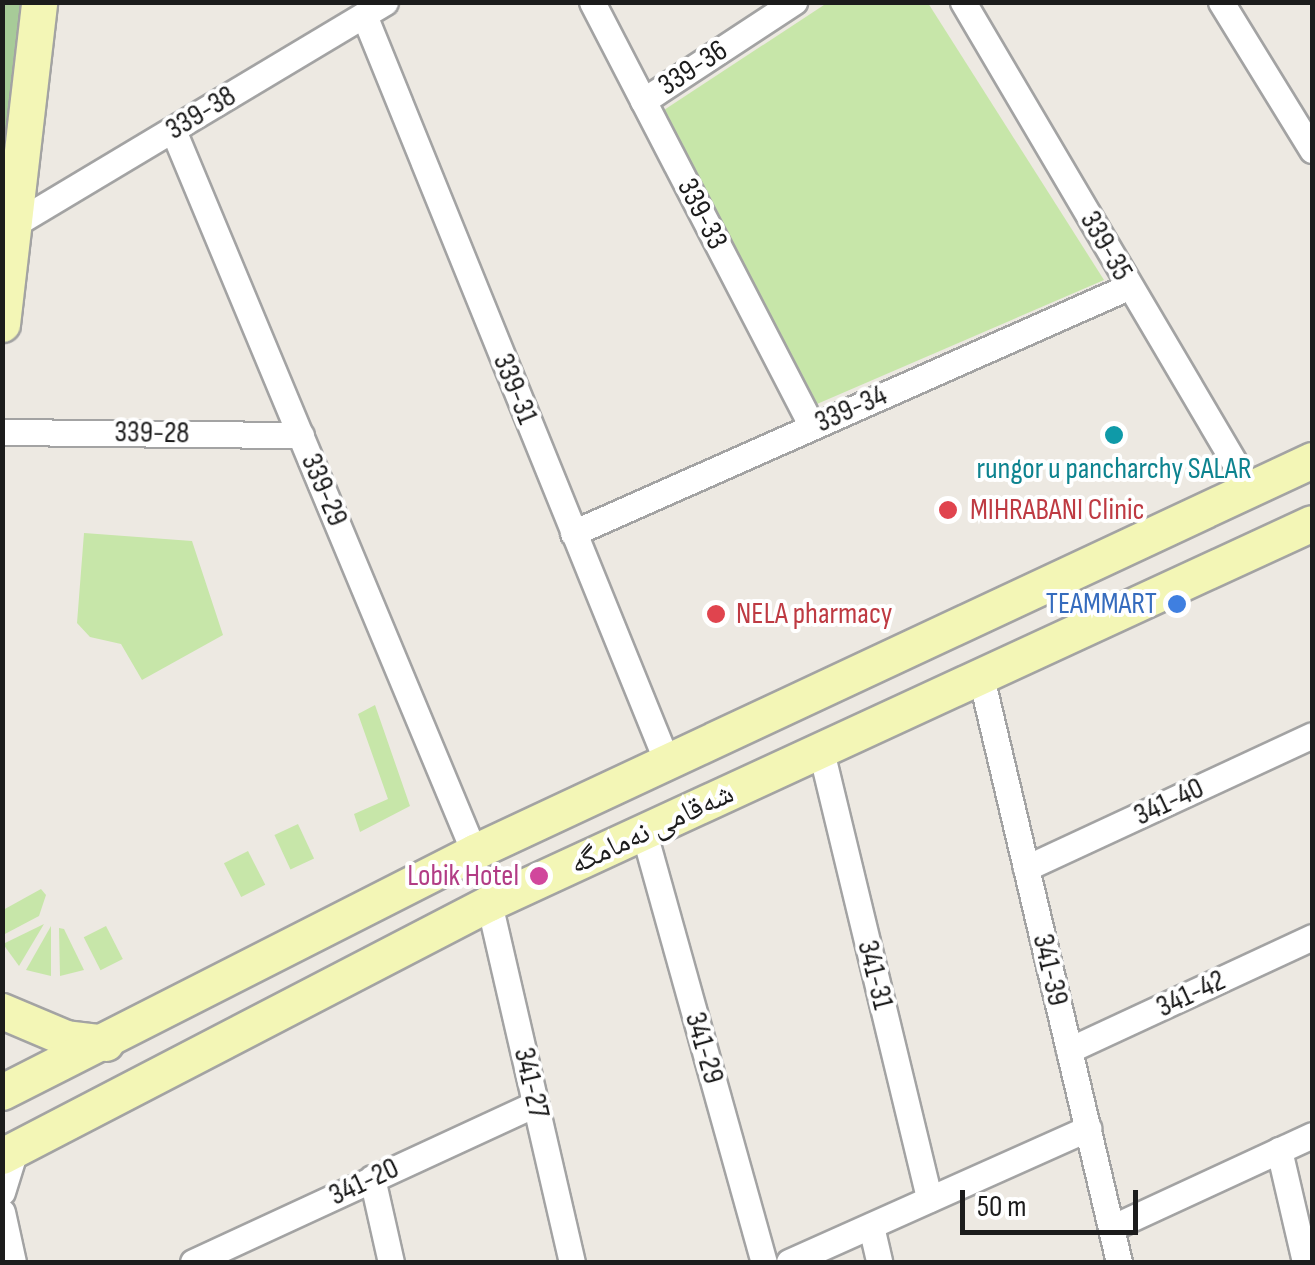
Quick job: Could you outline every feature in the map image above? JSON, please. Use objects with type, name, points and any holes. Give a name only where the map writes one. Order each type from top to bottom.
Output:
[{"type":"main road","points":[[2,324],[39,2]]},
{"type":"main road","name":"شەقامی نەمامگە","points":[[2,1092],[106,1043],[474,852],[1312,460]]},
{"type":"main road","name":"شەقامی نەمامگە","points":[[9,1153],[489,903],[1312,523]]},
{"type":"main road","points":[[2,1011],[66,1038],[106,1043]]},
{"type":"street","name":"339-33","points":[[592,2],[812,426]]},
{"type":"street","name":"339-36","points":[[643,101],[794,2]]},
{"type":"street","name":"339-35","points":[[963,2],[1250,488]]},
{"type":"street","points":[[1222,2],[1312,150]]},
{"type":"street","name":"339-38","points":[[16,223],[375,9]]},
{"type":"street","name":"339-31","points":[[375,9],[573,533],[667,762]]},
{"type":"street","name":"339-29","points":[[173,130],[474,852]]},
{"type":"street","name":"339-34","points":[[573,533],[1130,286]]},
{"type":"street","name":"339-28","points":[[2,432],[301,435]]},
{"type":"street","name":"341-39","points":[[982,677],[1119,1262]]},
{"type":"street","name":"341-40","points":[[1026,868],[1312,735]]},
{"type":"street","name":"341-31","points":[[821,751],[929,1200]]},
{"type":"street","name":"341-29","points":[[644,833],[764,1262]]},
{"type":"street","name":"341-27","points":[[489,903],[572,1262]]},
{"type":"street","name":"341-42","points":[[1069,1050],[1312,937]]},
{"type":"street","name":"341-20","points":[[202,1260],[535,1104]]},
{"type":"street","points":[[789,1262],[1088,1128]]},
{"type":"street","points":[[1111,1228],[1312,1135]]},
{"type":"street","points":[[1279,1150],[1305,1262]]},
{"type":"street","points":[[2,1192],[9,1153]]},
{"type":"street","points":[[372,1178],[391,1262]]},
{"type":"street","points":[[2,1212],[13,1262]]},
{"type":"street","points":[[871,1226],[879,1262]]},
{"type":"green space","points":[[3,3],[30,3],[3,259]]},
{"type":"green space","points":[[827,3],[928,3],[1104,280],[817,404],[664,110]]},
{"type":"green space","points":[[84,533],[192,541],[223,635],[142,680],[121,644],[90,637],[77,623]]},
{"type":"green space","points":[[375,705],[410,806],[360,832],[354,814],[388,799],[358,714]]},
{"type":"green space","points":[[298,824],[314,858],[290,869],[274,835]]},
{"type":"green space","points":[[248,851],[265,885],[241,897],[224,863]]},
{"type":"green space","points":[[41,889],[46,895],[39,916],[3,935],[3,910]]},
{"type":"green space","points":[[44,924],[19,966],[3,944]]},
{"type":"green space","points":[[51,926],[51,976],[26,970]]},
{"type":"green space","points":[[106,926],[123,959],[101,970],[84,937]]},
{"type":"green space","points":[[59,928],[64,929],[84,970],[60,976]]},
{"type":"place","name":"rungor u pancharchy SALAR","points":[[1114,435]]},
{"type":"place","name":"MIHRABANI Clinic","points":[[948,510]]},
{"type":"place","name":"TEAMMART","points":[[1177,604]]},
{"type":"place","name":"NELA pharmacy","points":[[716,614]]},
{"type":"place","name":"Lobik Hotel","points":[[539,876]]}]
